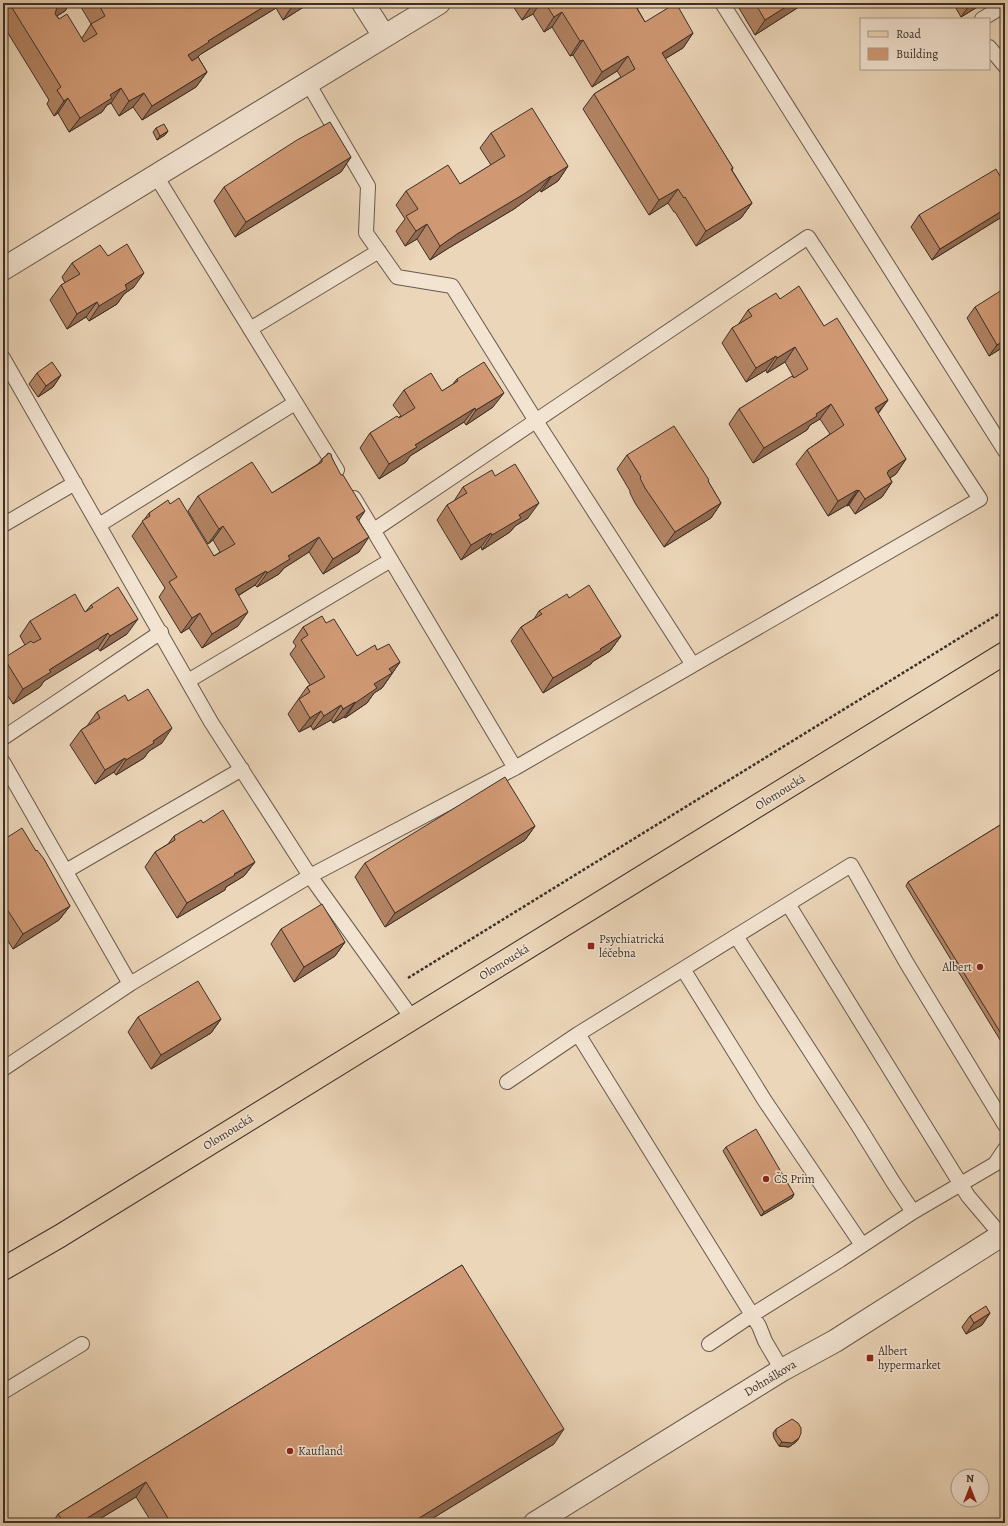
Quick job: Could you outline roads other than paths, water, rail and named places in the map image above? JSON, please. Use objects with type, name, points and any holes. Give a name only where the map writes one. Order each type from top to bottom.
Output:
[{"type":"main road","name":"Olomoucká","points":[[3,1270],[1005,653]]},
{"type":"street","points":[[363,3],[384,36]]},
{"type":"street","points":[[3,270],[438,3]]},
{"type":"street","name":"Dohnálkova","points":[[535,1523],[782,1370],[835,1341],[1004,1237]]},
{"type":"lane","points":[[722,3],[1005,452]]},
{"type":"lane","points":[[984,18],[1005,4]]},
{"type":"lane","points":[[990,48],[1005,66]]},
{"type":"lane","points":[[308,83],[368,186],[366,233],[397,277],[452,286],[536,421],[693,665]]},
{"type":"lane","points":[[156,176],[374,530],[515,768]]},
{"type":"lane","points":[[3,1069],[130,984],[310,876],[515,768],[980,499],[808,237],[374,530]]},
{"type":"lane","points":[[250,329],[379,251]]},
{"type":"lane","points":[[3,358],[161,632],[211,722],[310,876],[412,1018]]},
{"type":"lane","points":[[99,525],[295,403]]},
{"type":"lane","points":[[3,526],[75,484]]},
{"type":"lane","points":[[188,681],[391,560]]},
{"type":"lane","points":[[3,738],[161,632]]},
{"type":"lane","points":[[3,762],[130,984]]},
{"type":"lane","points":[[66,871],[242,769]]},
{"type":"lane","points":[[507,1082],[578,1034],[851,865],[906,962],[1005,1125]]},
{"type":"lane","points":[[788,904],[968,1196],[1004,1237]]},
{"type":"lane","points":[[736,936],[913,1212]]},
{"type":"lane","points":[[683,969],[765,1101],[862,1245]]},
{"type":"lane","points":[[578,1034],[752,1315],[782,1370]]},
{"type":"lane","points":[[709,1344],[913,1212],[995,1164],[1005,1149]]},
{"type":"lane","points":[[3,1392],[82,1344]]},
{"type":"place","name":"Psychiatrická léčebna","points":[[591,946]]},
{"type":"place","name":"Albert","points":[[980,967]]},
{"type":"place","name":"ČS Prim","points":[[766,1179]]},
{"type":"place","name":"Albert hypermarket","points":[[870,1358]]},
{"type":"place","name":"Kaufland","points":[[290,1451]]}]
